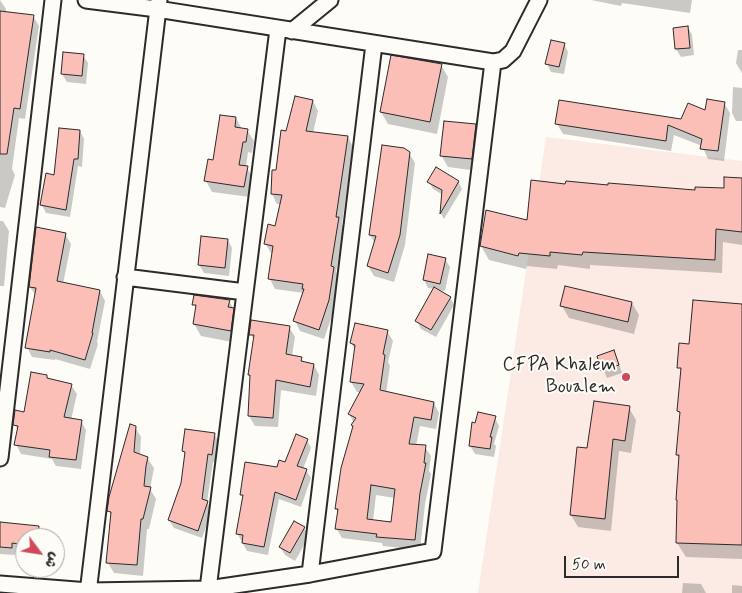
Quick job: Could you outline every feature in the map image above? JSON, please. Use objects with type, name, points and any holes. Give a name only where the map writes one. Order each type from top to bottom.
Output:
[{"type":"street","points":[[0,458],[53,0]]},
{"type":"street","points":[[86,0],[158,4],[285,30],[493,62],[503,60],[513,51],[539,0]]},
{"type":"street","points":[[208,589],[245,292],[285,30],[330,0]]},
{"type":"street","points":[[89,592],[158,4]]},
{"type":"street","points":[[310,574],[374,44]]},
{"type":"street","points":[[0,584],[89,592],[208,589],[310,574],[433,551],[493,62]]},
{"type":"street","points":[[126,277],[245,292]]},
{"type":"shaded area","name":"CFPA Khalem Boualem","points":[[546,137],[742,161],[742,593],[478,593]]},
{"type":"building","points":[[0,11],[34,15],[20,109],[14,108],[7,154],[0,154]]},
{"type":"building","points":[[688,26],[690,48],[675,49],[673,28]]},
{"type":"building","points":[[551,40],[565,43],[559,67],[545,64]]},
{"type":"building","points":[[63,52],[84,54],[82,76],[61,74]]},
{"type":"building","points":[[391,55],[442,64],[430,122],[380,112]]},
{"type":"building","points":[[295,96],[313,100],[306,131],[348,136],[336,217],[339,217],[331,266],[334,267],[329,300],[319,330],[293,321],[304,289],[302,289],[303,284],[268,279],[273,246],[264,244],[268,224],[275,226],[282,195],[271,194],[272,170],[276,170],[281,130],[286,131]]},
{"type":"building","points":[[707,99],[725,102],[718,151],[700,149],[702,139],[668,125],[666,141],[555,124],[559,100],[681,119],[688,103],[705,110]]},
{"type":"building","points":[[220,115],[236,117],[235,127],[248,129],[246,142],[243,142],[239,165],[248,166],[244,187],[204,181],[208,159],[213,160]]},
{"type":"building","points":[[444,121],[476,124],[472,159],[440,156]]},
{"type":"building","points":[[59,128],[80,130],[78,159],[74,159],[66,210],[40,205],[46,173],[54,175]]},
{"type":"building","points":[[382,145],[404,148],[410,152],[400,235],[388,273],[367,266],[376,236],[369,235]]},
{"type":"building","points":[[436,167],[459,181],[440,214],[442,190],[427,182]]},
{"type":"building","points":[[724,177],[742,178],[742,232],[716,229],[715,260],[583,252],[582,255],[550,252],[550,256],[519,253],[518,256],[480,246],[486,210],[527,220],[531,180],[565,184],[566,181],[695,190],[695,187],[724,188]]},
{"type":"building","points":[[36,227],[66,233],[57,281],[100,290],[93,333],[85,360],[50,350],[50,352],[25,348],[36,288],[29,287]]},
{"type":"building","points":[[201,236],[228,239],[225,268],[198,265]]},
{"type":"building","points":[[428,254],[446,258],[440,284],[423,280]]},
{"type":"building","points":[[565,286],[632,302],[628,322],[560,306]]},
{"type":"building","points":[[434,287],[451,297],[431,330],[415,321]]},
{"type":"building","points":[[194,295],[230,300],[228,307],[234,308],[231,331],[193,324],[196,305],[192,305]]},
{"type":"building","points":[[693,300],[742,304],[742,545],[676,543],[679,455],[676,455],[680,412],[677,411],[681,368],[677,368],[679,343],[689,344]]},
{"type":"building","points":[[251,320],[290,326],[286,354],[302,357],[301,361],[314,364],[310,387],[276,380],[273,418],[248,416],[250,375],[248,375],[254,335],[249,335]]},
{"type":"building","points":[[355,323],[388,330],[383,354],[385,355],[380,390],[434,402],[431,420],[414,417],[409,444],[426,445],[424,463],[426,463],[420,493],[415,540],[376,537],[377,534],[335,529],[338,509],[335,509],[341,468],[353,426],[351,425],[356,418],[348,414],[364,384],[350,382],[355,345],[350,343]],"holes":[[[371,485],[395,489],[391,522],[367,519]]]},
{"type":"building","points":[[614,350],[619,365],[601,371],[597,356]]},
{"type":"building","points":[[31,372],[47,375],[47,378],[72,384],[64,417],[82,420],[76,460],[49,457],[50,450],[14,445],[18,426],[13,425],[15,410],[24,412]]},
{"type":"building","points":[[594,401],[630,406],[625,441],[613,439],[605,519],[570,515],[577,447],[587,448]]},
{"type":"building","points":[[478,412],[496,416],[490,437],[492,437],[490,449],[469,446],[472,422],[475,423]]},
{"type":"building","points":[[130,424],[136,426],[134,452],[148,457],[144,486],[151,487],[143,519],[141,519],[137,565],[106,563],[111,512],[107,511],[109,497]]},
{"type":"building","points":[[185,429],[215,433],[212,455],[208,454],[202,499],[208,501],[198,531],[168,520],[181,483],[185,452],[182,451]]},
{"type":"building","points":[[296,434],[308,439],[297,466],[307,469],[296,500],[275,492],[264,547],[242,543],[243,535],[236,534],[243,495],[240,495],[245,462],[277,467],[279,460],[285,462]]},
{"type":"building","points":[[294,521],[305,527],[290,553],[279,547]]},
{"type":"building","points":[[0,522],[39,526],[39,528],[15,528],[15,543],[12,543],[12,548],[0,547]]},
{"type":"place","name":"CFPA Khalem Boualem","points":[[626,377]]}]
